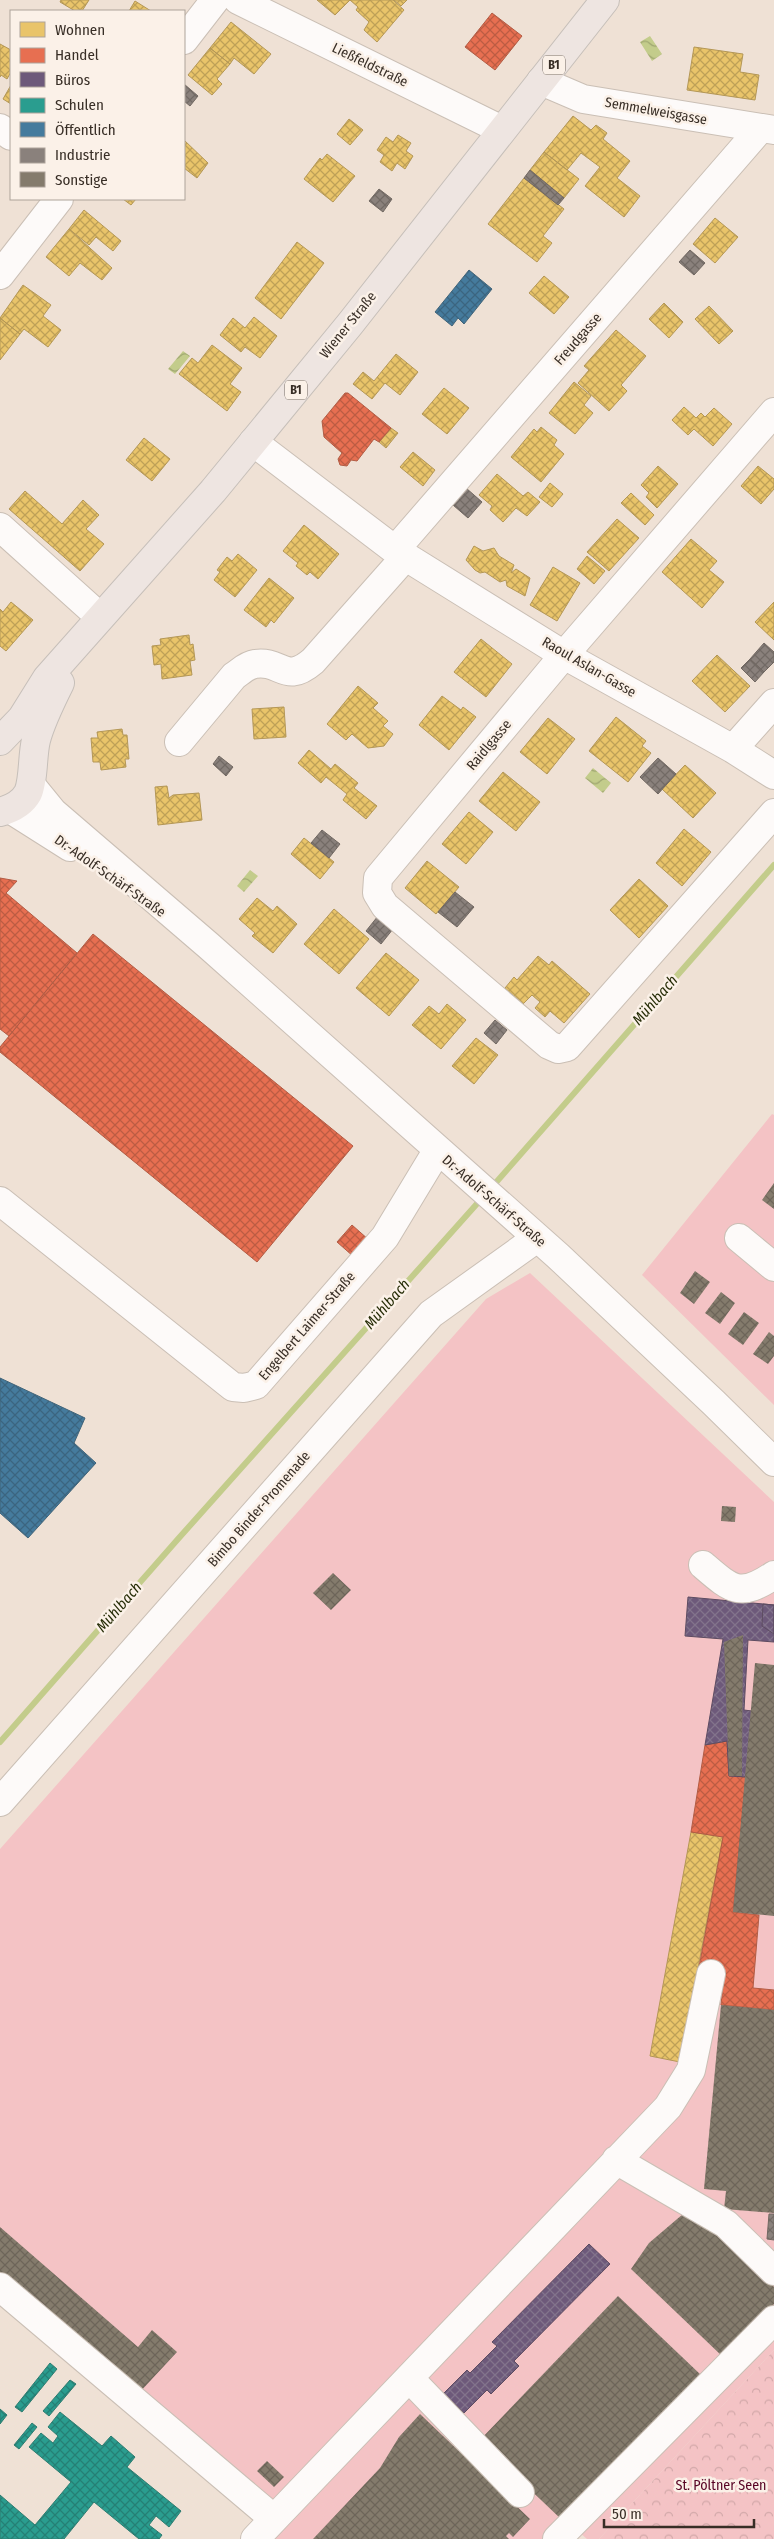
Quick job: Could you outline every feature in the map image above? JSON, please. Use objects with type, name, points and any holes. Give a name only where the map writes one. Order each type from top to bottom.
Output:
[{"type":"main road","name":"Wiener Straße","points":[[81,642],[100,617],[213,491],[350,324],[605,0]]},
{"type":"main road","name":"B1","points":[[31,777],[20,751],[0,742],[22,718],[47,678],[81,642]]},
{"type":"main road","name":"B1","points":[[5,811],[27,795],[36,740],[58,686],[81,642]]},
{"type":"street","points":[[185,39],[215,0]]},
{"type":"street","name":"Ließfeldstraße","points":[[257,4],[502,130]]},
{"type":"street","name":"Semmelweisgasse","points":[[541,81],[583,99],[767,130]]},
{"type":"street","name":"Freudgasse","points":[[401,553],[767,130]]},
{"type":"street","points":[[0,275],[58,200]]},
{"type":"street","name":"Raidlgasse","points":[[774,412],[564,655],[378,878],[377,893],[385,906],[549,1045],[558,1049],[567,1047],[774,813]]},
{"type":"street","name":"Raoul Aslan-Gasse","points":[[253,442],[401,553],[564,655],[733,749],[774,775]]},
{"type":"street","points":[[0,527],[100,617]]},
{"type":"street","points":[[179,742],[234,676],[245,668],[254,664],[291,672],[302,670],[313,661],[401,553]]},
{"type":"street","points":[[733,749],[774,703]]},
{"type":"street","name":"Dr.-Adolf-Schärf-Straße","points":[[31,777],[53,812],[209,946],[468,1179],[537,1238],[714,1403],[774,1462]]},
{"type":"street","name":"Dr.-Adolf-Schärf-Straße","points":[[5,811],[42,827],[209,946]]},
{"type":"street","name":"Engelbert Laimer-Straße","points":[[0,1201],[233,1387],[244,1388],[256,1385],[385,1237],[437,1151]]},
{"type":"street","name":"Bimbo Binder-Promenade","points":[[0,1802],[431,1314],[537,1238]]},
{"type":"street","points":[[739,1238],[774,1267]]},
{"type":"street","points":[[703,1565],[727,1586],[739,1590],[759,1585],[774,1575]]},
{"type":"street","points":[[255,2539],[668,2107],[692,2070],[712,1974]]},
{"type":"street","points":[[616,2160],[726,2224],[774,2271]]},
{"type":"street","points":[[0,2287],[274,2519]]},
{"type":"street","points":[[556,2539],[774,2320]]},
{"type":"street","points":[[409,2378],[520,2493]]},
{"type":"green space","points":[[772,1114],[774,1115],[774,1405],[642,1275]]},
{"type":"green space","points":[[530,1273],[774,1502],[774,2350],[599,2539],[587,2539],[579,2532],[571,2539],[246,2539],[263,2521],[0,2294],[0,1849],[486,1299]]},
{"type":"green space","name":"St. Pöltner Seen","points":[[774,2350],[774,2539],[599,2539]]},
{"type":"water","points":[[650,36],[662,54],[652,61],[640,42]]},
{"type":"water","points":[[183,351],[190,356],[175,374],[168,369]]},
{"type":"water","points":[[593,768],[611,783],[603,793],[585,778]]},
{"type":"water","points":[[250,870],[258,876],[244,892],[237,886]]},
{"type":"building: Wohnen","points":[[61,0],[89,0],[83,10],[73,10],[60,2]]},
{"type":"building: Wohnen","points":[[317,0],[350,0],[335,15]]},
{"type":"building: Wohnen","points":[[350,0],[393,0],[404,10],[377,42],[364,30],[369,22],[356,10],[358,7]]},
{"type":"building: Wohnen","points":[[394,0],[407,0],[401,6]]},
{"type":"building: Wohnen","points":[[135,1],[149,10],[130,10]]},
{"type":"building: Wohnen","points":[[231,22],[271,54],[254,74],[234,58],[230,64],[210,48]]},
{"type":"building: Wohnen","points":[[0,44],[10,49],[10,74],[7,79],[1,75],[0,77]]},
{"type":"building: Wohnen","points":[[694,47],[743,54],[740,72],[759,75],[755,100],[687,90]]},
{"type":"building: Wohnen","points":[[210,48],[230,64],[217,79],[222,84],[212,95],[188,75]]},
{"type":"building: Wohnen","points":[[10,87],[10,103],[3,99]]},
{"type":"building: Wohnen","points":[[573,116],[591,130],[596,125],[607,133],[603,139],[630,161],[617,178],[640,196],[624,217],[585,186],[600,167],[581,153],[567,170],[544,152]]},
{"type":"building: Wohnen","points":[[349,119],[363,130],[350,145],[337,134]]},
{"type":"building: Wohnen","points":[[398,135],[411,143],[406,151],[413,156],[405,169],[397,163],[392,171],[380,162],[384,155],[377,150],[386,137],[393,142]]},
{"type":"building: Wohnen","points":[[185,141],[208,163],[197,178],[185,169]]},
{"type":"building: Wohnen","points":[[544,152],[579,179],[564,198],[530,170]]},
{"type":"building: Wohnen","points":[[327,154],[355,176],[333,202],[304,179],[320,158],[322,160]]},
{"type":"building: Wohnen","points":[[524,178],[564,209],[543,236],[552,243],[537,262],[488,224]]},
{"type":"building: Wohnen","points":[[124,200],[135,200],[131,205]]},
{"type":"building: Wohnen","points":[[84,210],[121,241],[113,251],[96,237],[89,245],[69,229]]},
{"type":"building: Wohnen","points":[[715,218],[738,237],[715,263],[693,244]]},
{"type":"building: Wohnen","points":[[69,229],[112,268],[102,280],[80,263],[69,276],[46,257]]},
{"type":"building: Wohnen","points":[[297,242],[324,263],[281,319],[255,298]]},
{"type":"building: Wohnen","points":[[544,276],[569,297],[554,314],[529,293]]},
{"type":"building: Wohnen","points":[[23,285],[51,305],[43,316],[61,330],[48,347],[24,329],[20,334],[0,318]]},
{"type":"building: Wohnen","points":[[664,303],[683,322],[669,338],[649,319]]},
{"type":"building: Wohnen","points":[[709,306],[733,331],[719,344],[695,319]]},
{"type":"building: Wohnen","points":[[254,317],[277,336],[260,358],[245,347],[241,352],[220,335],[233,318],[245,328]]},
{"type":"building: Wohnen","points":[[0,318],[20,334],[0,360]]},
{"type":"building: Wohnen","points":[[616,330],[646,356],[621,385],[627,391],[609,411],[578,383],[589,370],[584,366]]},
{"type":"building: Wohnen","points":[[212,345],[242,368],[230,384],[241,392],[227,411],[179,374],[192,358],[198,363]]},
{"type":"building: Wohnen","points":[[396,354],[418,372],[400,395],[385,383],[372,399],[353,384],[363,372],[374,381]]},
{"type":"building: Wohnen","points":[[574,382],[591,396],[584,405],[593,413],[575,434],[549,413]]},
{"type":"building: Wohnen","points":[[444,388],[469,408],[447,434],[422,414]]},
{"type":"building: Wohnen","points":[[684,407],[696,418],[701,413],[705,417],[714,408],[732,424],[713,446],[694,429],[688,435],[672,420]]},
{"type":"building: Wohnen","points":[[541,427],[557,440],[554,445],[564,454],[541,482],[511,457],[534,429],[537,432]]},
{"type":"building: Wohnen","points":[[391,428],[398,433],[386,448],[379,442]]},
{"type":"building: Wohnen","points":[[144,438],[170,459],[152,481],[126,460]]},
{"type":"building: Wohnen","points":[[413,452],[435,470],[423,486],[400,467]]},
{"type":"building: Wohnen","points":[[658,466],[678,484],[657,508],[646,497],[649,493],[641,485]]},
{"type":"building: Wohnen","points":[[758,466],[774,479],[774,489],[761,504],[741,486]]},
{"type":"building: Wohnen","points":[[497,474],[523,496],[528,492],[540,502],[527,516],[516,508],[503,522],[490,510],[492,506],[479,495]]},
{"type":"building: Wohnen","points":[[550,483],[563,494],[552,507],[539,497]]},
{"type":"building: Wohnen","points":[[25,491],[62,524],[83,500],[99,515],[86,529],[104,544],[80,571],[9,509]]},
{"type":"building: Wohnen","points":[[631,493],[654,515],[645,525],[621,503]]},
{"type":"building: Wohnen","points":[[617,519],[639,538],[609,571],[587,552]]},
{"type":"building: Wohnen","points":[[304,525],[339,554],[318,579],[310,572],[307,575],[296,566],[298,563],[283,551]]},
{"type":"building: Wohnen","points":[[691,539],[717,561],[709,570],[724,582],[702,608],[662,572]]},
{"type":"building: Wohnen","points":[[474,546],[483,551],[494,548],[499,556],[514,565],[511,573],[516,569],[530,578],[525,596],[507,586],[506,580],[500,582],[485,572],[480,573],[475,570],[466,560]]},
{"type":"building: Wohnen","points":[[238,554],[257,570],[235,597],[214,580],[220,572],[217,570],[227,557],[232,561]]},
{"type":"building: Wohnen","points":[[587,556],[605,571],[594,584],[577,569]]},
{"type":"building: Wohnen","points":[[553,567],[580,583],[557,621],[530,605]]},
{"type":"building: Wohnen","points":[[269,578],[294,598],[274,623],[271,620],[266,627],[244,610]]},
{"type":"building: Wohnen","points":[[11,602],[33,620],[6,651],[0,646],[0,609],[3,612]]},
{"type":"building: Wohnen","points":[[774,602],[774,640],[755,622]]},
{"type":"building: Wohnen","points":[[189,635],[190,645],[193,644],[195,660],[190,661],[192,675],[162,679],[161,664],[154,665],[152,646],[161,645],[160,639]]},
{"type":"building: Wohnen","points":[[481,639],[512,664],[486,697],[454,672]]},
{"type":"building: Wohnen","points":[[717,655],[750,686],[725,712],[692,681]]},
{"type":"building: Wohnen","points":[[358,686],[378,703],[373,708],[388,721],[383,726],[393,734],[384,746],[368,748],[352,734],[346,740],[327,724]]},
{"type":"building: Wohnen","points":[[442,696],[461,710],[463,707],[476,717],[449,750],[419,725]]},
{"type":"building: Wohnen","points":[[284,707],[286,737],[254,739],[252,709]]},
{"type":"building: Wohnen","points":[[616,717],[646,741],[642,746],[651,753],[628,782],[589,751]]},
{"type":"building: Wohnen","points":[[548,718],[575,739],[547,774],[520,752]]},
{"type":"building: Wohnen","points":[[122,729],[123,735],[127,735],[129,759],[125,759],[126,767],[101,770],[100,762],[93,762],[91,738],[98,738],[97,732]]},
{"type":"building: Wohnen","points":[[309,750],[331,769],[335,764],[358,783],[354,788],[377,806],[366,819],[343,800],[347,794],[326,777],[321,783],[298,763]]},
{"type":"building: Wohnen","points":[[685,765],[716,793],[693,818],[662,789]]},
{"type":"building: Wohnen","points":[[503,772],[540,802],[516,831],[479,801]]},
{"type":"building: Wohnen","points":[[167,786],[169,798],[173,795],[199,793],[202,820],[158,825],[155,787]]},
{"type":"building: Wohnen","points":[[469,812],[493,832],[466,864],[442,844]]},
{"type":"building: Wohnen","points":[[684,829],[711,852],[682,886],[656,863]]},
{"type":"building: Wohnen","points":[[304,838],[334,862],[320,879],[291,854]]},
{"type":"building: Wohnen","points":[[427,861],[459,887],[436,914],[405,888]]},
{"type":"building: Wohnen","points":[[639,879],[668,906],[639,938],[610,910]]},
{"type":"building: Wohnen","points":[[257,898],[273,911],[277,906],[297,924],[273,953],[252,936],[255,933],[239,919]]},
{"type":"building: Wohnen","points":[[334,909],[369,939],[339,974],[304,944]]},
{"type":"building: Wohnen","points":[[386,953],[419,980],[389,1016],[356,988]]},
{"type":"building: Wohnen","points":[[538,956],[549,965],[552,961],[590,994],[564,1023],[550,1011],[545,1017],[535,1008],[540,1002],[532,995],[523,1004],[505,988],[514,977],[517,980]]},
{"type":"building: Wohnen","points":[[447,1004],[466,1020],[441,1049],[412,1025],[429,1006],[439,1014]]},
{"type":"building: Wohnen","points":[[476,1038],[498,1055],[474,1084],[452,1066]]},
{"type":"building: Wohnen","points":[[691,1832],[723,1837],[680,2062],[650,2056]]},
{"type":"building: Handel","points":[[492,13],[522,36],[495,70],[465,47]]},
{"type":"building: Handel","points":[[345,393],[348,393],[391,428],[379,442],[374,439],[357,461],[351,460],[347,466],[340,465],[338,459],[342,453],[324,437],[322,421]]},
{"type":"building: Handel","points":[[0,878],[17,881],[6,893],[77,953],[9,1036],[0,1029]]},
{"type":"building: Handel","points":[[93,934],[353,1146],[257,1262],[0,1052],[0,1047]]},
{"type":"building: Handel","points":[[352,1225],[369,1240],[354,1257],[337,1242]]},
{"type":"building: Handel","points":[[727,1741],[729,1776],[746,1777],[733,1912],[759,1915],[753,1988],[774,1990],[774,2010],[721,2005],[724,1975],[698,1973],[723,1837],[691,1832],[705,1745]]},
{"type":"building: Büros","points":[[688,1597],[774,1605],[774,1642],[748,1640],[744,1710],[752,1711],[746,1777],[729,1776],[727,1741],[705,1745],[723,1639],[685,1636]]},
{"type":"building: Büros","points":[[763,1604],[774,1605],[774,1634],[762,1626]]},
{"type":"building: Büros","points":[[589,2244],[610,2264],[514,2361],[519,2366],[491,2394],[487,2390],[464,2413],[444,2393],[467,2370],[470,2373],[497,2346],[492,2342]]},
{"type":"building: Schulen","points":[[50,2363],[57,2369],[22,2412],[15,2407]]},
{"type":"building: Schulen","points":[[70,2380],[76,2384],[49,2416],[43,2411]]},
{"type":"building: Schulen","points":[[0,2409],[7,2415],[0,2424]]},
{"type":"building: Schulen","points":[[60,2412],[102,2446],[111,2436],[135,2457],[127,2467],[181,2511],[169,2527],[156,2516],[149,2525],[162,2535],[159,2539],[139,2539],[94,2502],[64,2539],[0,2539],[0,2495],[35,2525],[71,2482],[29,2447],[41,2433],[53,2443],[58,2436],[48,2427]]},
{"type":"building: Schulen","points":[[32,2423],[37,2427],[19,2449],[14,2445]]},
{"type":"building: Öffentlich","points":[[469,270],[492,289],[464,324],[458,318],[452,326],[435,312]]},
{"type":"building: Öffentlich","points":[[0,1378],[85,1418],[74,1443],[96,1463],[28,1538],[0,1513]]},
{"type":"building: Industrie","points":[[185,85],[198,96],[190,106],[185,102]]},
{"type":"building: Industrie","points":[[530,170],[564,198],[558,205],[524,178]]},
{"type":"building: Industrie","points":[[379,189],[392,199],[383,212],[369,201]]},
{"type":"building: Industrie","points":[[690,250],[705,263],[694,275],[679,262]]},
{"type":"building: Industrie","points":[[466,488],[482,502],[468,518],[453,505]]},
{"type":"building: Industrie","points":[[764,643],[774,652],[774,662],[764,672],[750,659]]},
{"type":"building: Industrie","points":[[750,659],[764,672],[755,682],[741,668]]},
{"type":"building: Industrie","points":[[219,756],[233,767],[226,776],[213,764]]},
{"type":"building: Industrie","points":[[658,758],[676,774],[658,794],[640,777]]},
{"type":"building: Industrie","points":[[322,830],[340,844],[329,858],[311,843]]},
{"type":"building: Industrie","points":[[455,892],[474,907],[457,927],[438,912]]},
{"type":"building: Industrie","points":[[378,916],[393,929],[381,944],[366,931]]},
{"type":"building: Industrie","points":[[495,1020],[507,1030],[496,1044],[484,1033]]},
{"type":"building: Industrie","points":[[769,2214],[774,2214],[774,2240],[767,2239]]},
{"type":"building: Sonstige","points":[[774,1183],[774,1209],[762,1200]]},
{"type":"building: Sonstige","points":[[695,1271],[710,1282],[694,1304],[680,1293]]},
{"type":"building: Sonstige","points":[[721,1292],[735,1303],[720,1324],[705,1313]]},
{"type":"building: Sonstige","points":[[744,1312],[759,1323],[743,1345],[728,1334]]},
{"type":"building: Sonstige","points":[[769,1332],[774,1336],[774,1356],[768,1364],[753,1354]]},
{"type":"building: Sonstige","points":[[722,1506],[736,1507],[735,1522],[721,1521]]},
{"type":"building: Sonstige","points":[[333,1573],[351,1590],[331,1610],[313,1593]]},
{"type":"building: Sonstige","points":[[743,1635],[742,1776],[729,1776],[724,1642]]},
{"type":"building: Sonstige","points":[[755,1663],[774,1665],[774,1916],[733,1912]]},
{"type":"building: Sonstige","points":[[721,2005],[774,2010],[774,2213],[724,2209],[726,2191],[704,2189]]},
{"type":"building: Sonstige","points":[[690,2208],[722,2231],[774,2287],[774,2304],[723,2357],[631,2269],[649,2243]]},
{"type":"building: Sonstige","points":[[0,2227],[138,2347],[152,2330],[177,2352],[139,2393],[0,2272]]},
{"type":"building: Sonstige","points":[[618,2296],[701,2375],[562,2520],[479,2441]]},
{"type":"building: Sonstige","points":[[420,2414],[530,2519],[513,2537],[509,2533],[506,2536],[509,2539],[313,2539],[380,2468],[399,2437]]},
{"type":"building: Sonstige","points":[[267,2461],[284,2477],[274,2487],[257,2471]]},
{"type":"waterway","name":"Mühlbach","points":[[492,1187],[774,865]]},
{"type":"waterway","name":"Mühlbach","points":[[0,1742],[483,1197]]}]
